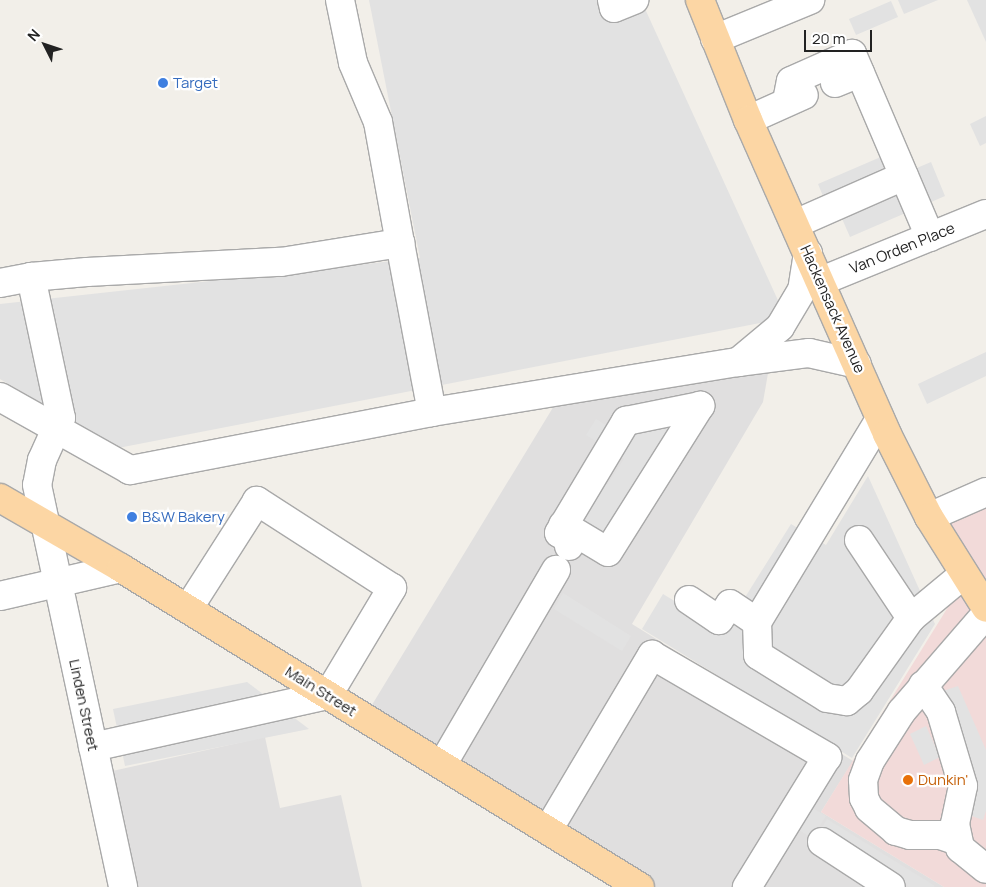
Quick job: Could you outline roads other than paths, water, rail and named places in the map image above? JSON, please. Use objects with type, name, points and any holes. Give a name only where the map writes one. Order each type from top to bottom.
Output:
[{"type":"main road","name":"Hackensack Avenue","points":[[700,0],[748,120],[880,419],[929,517],[977,589]]},
{"type":"main road","name":"Main Street","points":[[0,498],[121,568],[640,887]]},
{"type":"street","points":[[340,0],[353,63],[381,135],[432,412]]},
{"type":"street","points":[[612,0],[614,8],[634,0]]},
{"type":"street","points":[[715,39],[810,0]]},
{"type":"street","points":[[787,101],[791,81],[852,54],[930,237]]},
{"type":"street","points":[[748,120],[787,101],[860,73]]},
{"type":"street","points":[[795,224],[904,176]]},
{"type":"street","name":"Van Orden Place","points":[[819,282],[986,214]]},
{"type":"street","points":[[0,283],[31,277],[281,262],[400,243]]},
{"type":"street","points":[[738,362],[780,327],[802,290],[808,253]]},
{"type":"street","name":"Linden Street","points":[[31,277],[62,418],[42,460],[37,485],[123,887]]},
{"type":"street","points":[[0,396],[56,432],[130,470],[432,412],[738,362],[809,353],[857,364]]},
{"type":"street","points":[[700,406],[608,552],[566,536],[626,421],[700,406]]},
{"type":"street","points":[[880,419],[757,622],[758,655],[827,698],[840,702],[854,698],[911,618],[977,589]]},
{"type":"street","points":[[929,517],[986,492]]},
{"type":"street","points":[[93,747],[328,695],[392,588],[257,501],[188,609]]},
{"type":"street","points":[[859,540],[911,618]]},
{"type":"street","points":[[0,596],[121,568]]},
{"type":"street","points":[[442,765],[556,570]]},
{"type":"street","points":[[689,600],[719,620],[730,604],[757,622]]},
{"type":"street","points":[[958,842],[941,835],[910,835],[896,831],[874,814],[864,798],[863,780],[870,761],[902,711],[986,614]]},
{"type":"street","points":[[548,830],[652,655],[827,757],[746,887]]},
{"type":"street","points":[[924,685],[941,712],[963,786],[955,824],[958,842],[963,852],[986,869]]},
{"type":"street","points":[[822,842],[891,887]]},
{"type":"place","name":"Target","points":[[163,83]]},
{"type":"place","name":"B&W Bakery","points":[[132,517]]},
{"type":"place","name":"Dunkin'","points":[[908,780]]}]
